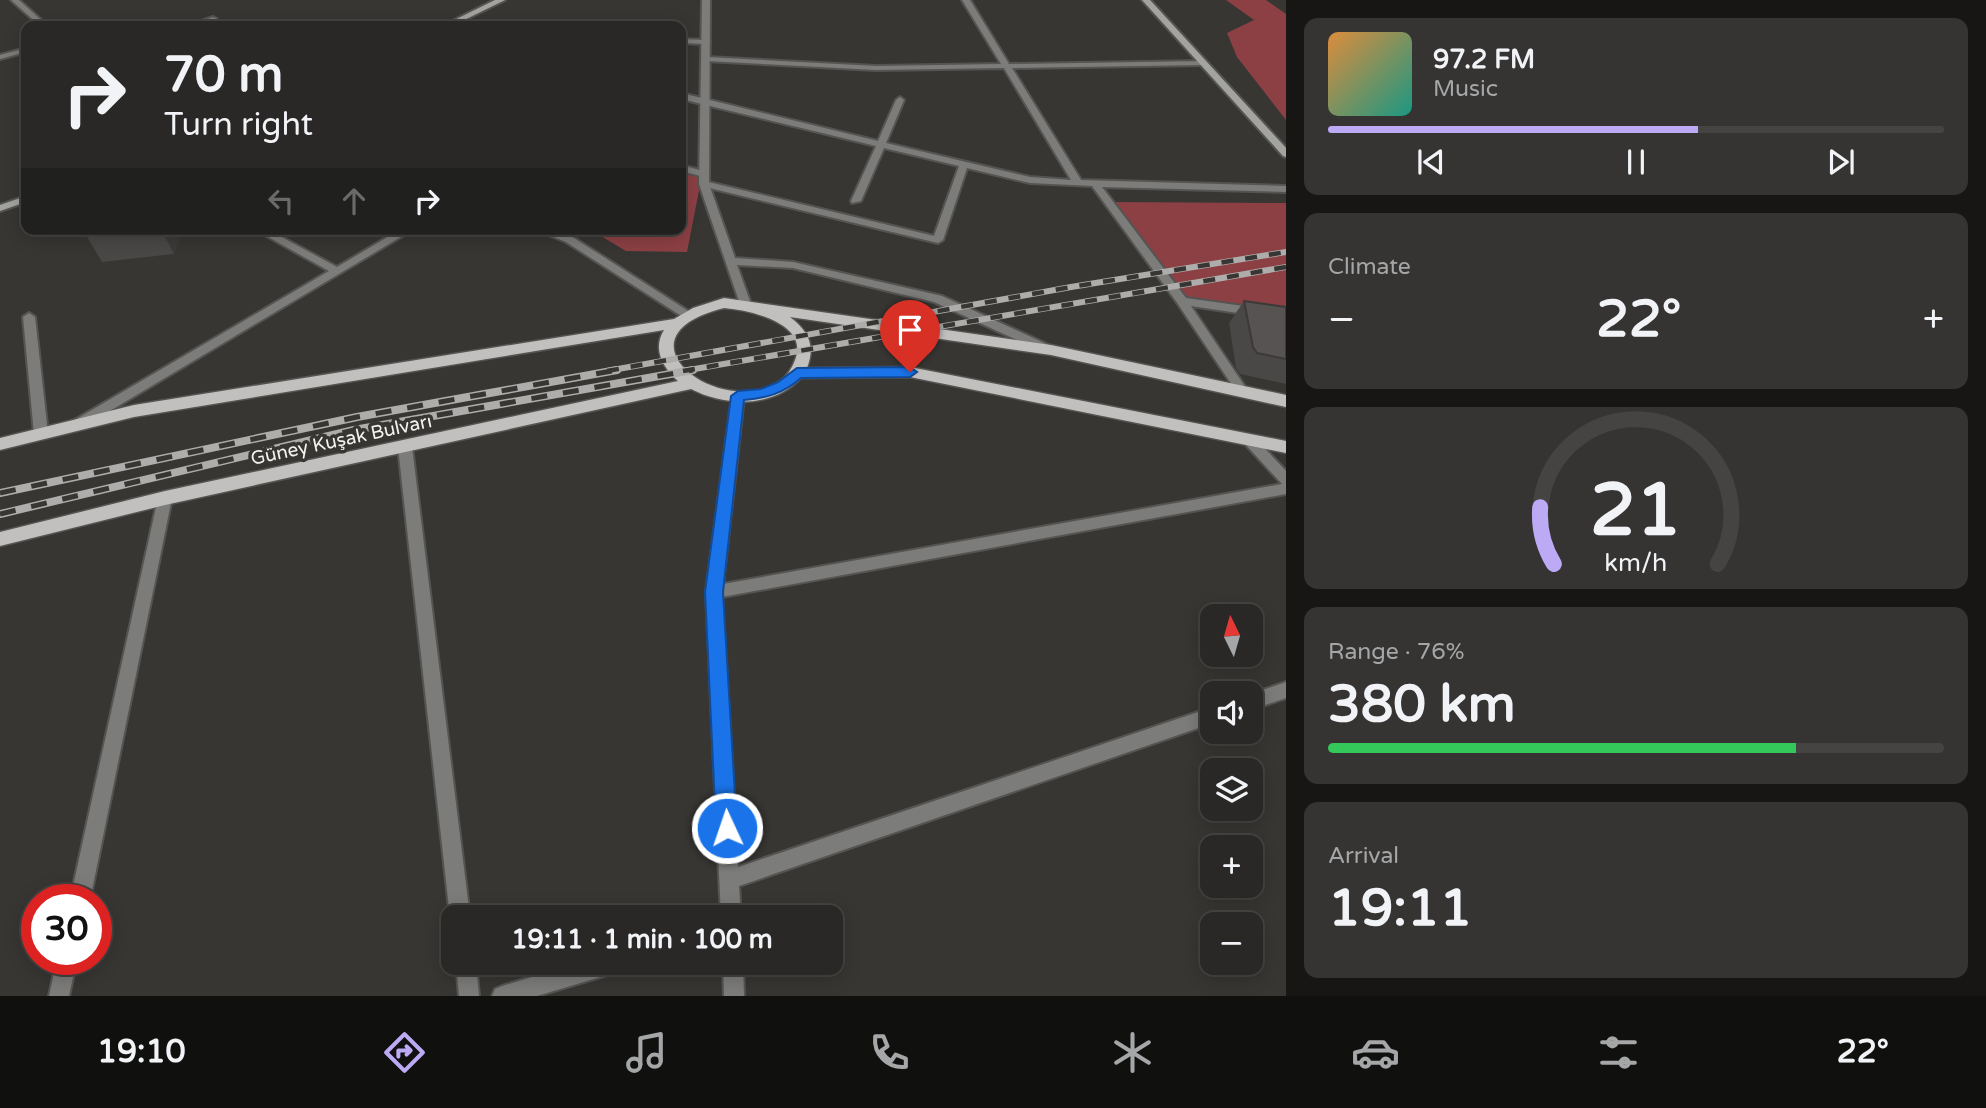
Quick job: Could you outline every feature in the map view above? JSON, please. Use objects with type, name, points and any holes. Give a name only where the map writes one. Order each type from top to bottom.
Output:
[{"type":"main road","points":[[457,21],[501,0]]},
{"type":"main road","points":[[1146,0],[1286,154]]},
{"type":"main road","points":[[0,208],[21,201]]},
{"type":"main road","points":[[0,444],[134,411],[680,319],[724,303],[746,304],[765,309],[1051,350],[1286,401]]},
{"type":"main road","points":[[680,319],[667,339],[667,355],[675,370],[691,384],[713,393],[738,396],[762,394],[783,386],[797,373],[804,359],[804,344],[789,324],[765,309]]},
{"type":"main road","points":[[797,373],[910,372],[1286,447]]},
{"type":"main road","name":"Güney Kuşak Bulvarı","points":[[0,539],[165,498],[691,384]]},
{"type":"street","points":[[15,0],[38,21]]},
{"type":"street","points":[[706,0],[704,179],[746,304]]},
{"type":"street","points":[[966,0],[1078,183]]},
{"type":"street","points":[[207,21],[213,19]]},
{"type":"street","points":[[686,41],[706,42]]},
{"type":"street","points":[[0,57],[21,51]]},
{"type":"street","points":[[706,59],[876,68],[1202,63]]},
{"type":"street","points":[[686,97],[1030,180],[1286,189]]},
{"type":"street","points":[[856,201],[900,100]]},
{"type":"street","points":[[686,170],[704,179],[938,240],[964,164]]},
{"type":"street","points":[[1095,184],[1182,301],[1242,391]]},
{"type":"street","points":[[270,235],[337,271]]},
{"type":"street","points":[[76,425],[399,235]]},
{"type":"street","points":[[556,235],[570,240],[680,319]]},
{"type":"street","points":[[731,261],[793,265],[937,299],[1051,350]]},
{"type":"street","points":[[1182,301],[1286,316]]},
{"type":"street","points":[[29,317],[41,434]]},
{"type":"street","points":[[730,905],[714,592],[738,396]]},
{"type":"street","points":[[1250,441],[1286,480]]},
{"type":"street","points":[[405,447],[459,905]]},
{"type":"street","points":[[714,592],[1286,489]]},
{"type":"street","points":[[83,884],[165,498]]},
{"type":"street","points":[[1263,698],[1286,690]]},
{"type":"street","points":[[729,880],[1200,719]]},
{"type":"street","points":[[59,996],[64,975]]},
{"type":"street","points":[[468,975],[470,996]]},
{"type":"street","points":[[502,996],[573,975]]},
{"type":"street","points":[[733,975],[734,996]]},
{"type":"shaded area","points":[[1226,0],[1266,0],[1286,14],[1286,120],[1237,57],[1227,33],[1254,20]]},
{"type":"shaded area","points":[[686,171],[702,175],[687,252],[626,251],[599,235],[686,235]]},
{"type":"shaded area","points":[[1112,202],[1286,203],[1286,313],[1194,307]]},
{"type":"building","points":[[1244,301],[1286,307],[1286,359],[1257,353],[1253,347]]},
{"type":"railway","points":[[607,371],[1071,287],[1286,252]]},
{"type":"railway","points":[[683,371],[1286,267]]},
{"type":"railway","points":[[0,493],[357,417],[617,370]]},
{"type":"railway","points":[[0,514],[354,430],[693,370]]},
{"type":"route","points":[[727,828],[714,592],[738,396],[762,394],[783,386],[797,373],[910,372]]}]
